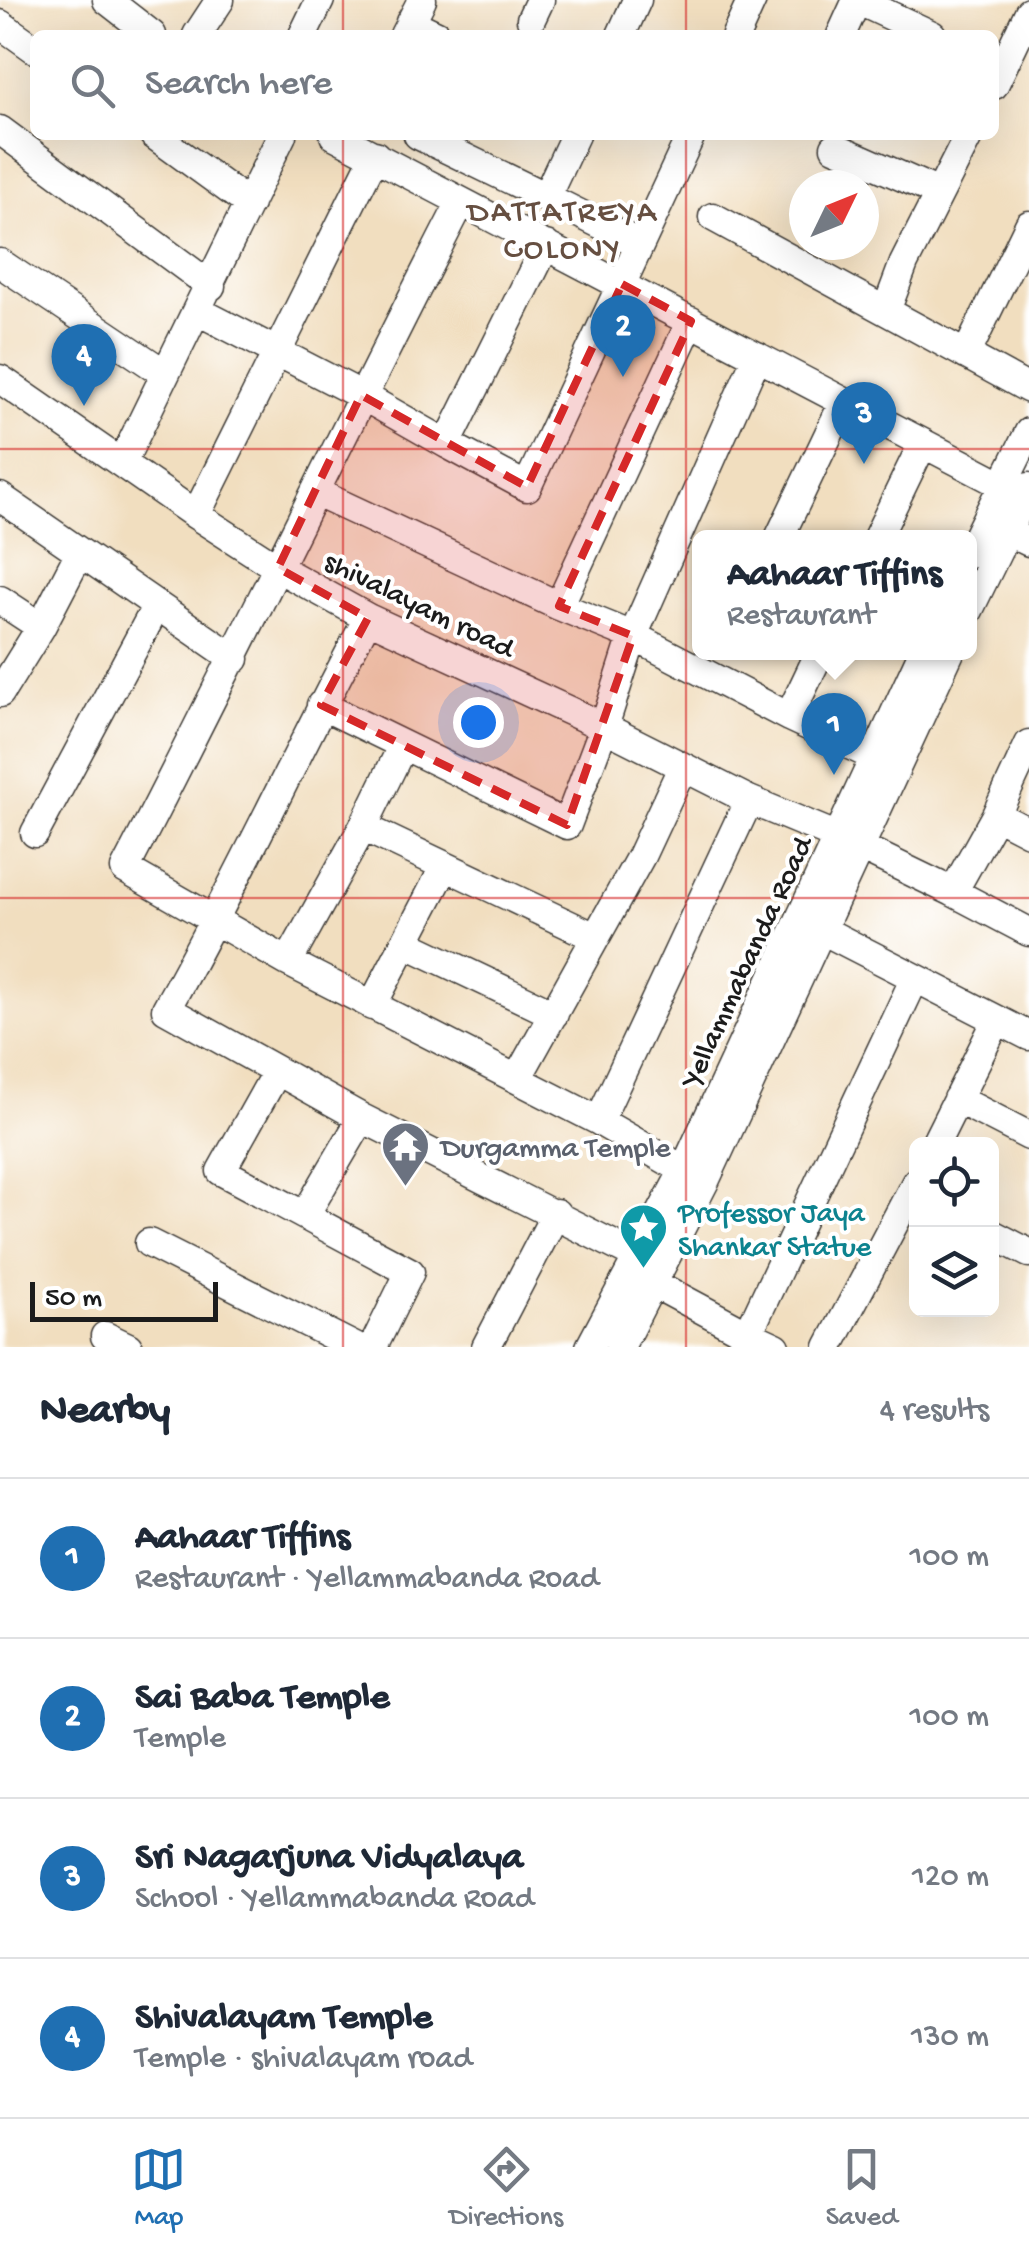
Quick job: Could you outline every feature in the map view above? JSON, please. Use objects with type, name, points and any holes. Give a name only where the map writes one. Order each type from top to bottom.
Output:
[{"type":"street","points":[[106,0],[142,18]]},
{"type":"street","points":[[201,30],[220,0]]},
{"type":"street","points":[[306,30],[320,0]]},
{"type":"street","points":[[623,30],[637,0]]},
{"type":"street","points":[[738,30],[752,0]]},
{"type":"street","points":[[843,30],[857,0],[921,30]]},
{"type":"street","points":[[999,69],[1029,12]]},
{"type":"street","points":[[0,24],[30,46]]},
{"type":"street","points":[[0,130],[210,286]]},
{"type":"street","points":[[161,140],[249,204]]},
{"type":"street","points":[[122,463],[280,140]]},
{"type":"street","points":[[428,140],[640,244]]},
{"type":"street","points":[[546,197],[572,140]]},
{"type":"street","points":[[198,312],[361,395],[527,487],[689,140]]},
{"type":"street","points":[[886,311],[904,263],[966,140]]},
{"type":"street","points":[[196,515],[278,354],[354,142],[923,444],[1019,489]]},
{"type":"street","points":[[835,147],[939,193]]},
{"type":"street","points":[[461,202],[126,870],[288,962],[599,1121],[684,1170]]},
{"type":"street","points":[[713,217],[1029,389]]},
{"type":"street","points":[[966,355],[1029,225]]},
{"type":"street","points":[[447,444],[546,245]]},
{"type":"street","points":[[0,262],[164,373]]},
{"type":"street","points":[[559,606],[691,321]]},
{"type":"street","points":[[322,705],[567,825],[633,636],[757,356]]},
{"type":"street","name":"shivalayam road","points":[[0,378],[196,515],[278,568],[368,618],[604,727],[749,800],[848,842],[1029,932]]},
{"type":"street","points":[[783,530],[844,402]]},
{"type":"street","points":[[977,593],[1006,531],[1019,489],[1029,432]]},
{"type":"street","points":[[881,530],[923,444]]},
{"type":"street","points":[[317,494],[559,606],[692,656]]},
{"type":"street","points":[[0,497],[234,660]]},
{"type":"street","points":[[977,548],[1006,531]]},
{"type":"street","points":[[0,693],[42,627],[79,554]]},
{"type":"street","points":[[0,600],[42,627]]},
{"type":"street","points":[[34,834],[156,607]]},
{"type":"street","points":[[368,618],[216,920],[166,1009],[362,1118],[556,1213],[640,1270],[776,1347]]},
{"type":"street","points":[[789,717],[816,660]]},
{"type":"street","name":"Yellammabanda Road","points":[[590,1347],[705,1181],[822,930],[875,757],[919,660]]},
{"type":"street","name":"Yellammabanda Road","points":[[620,1347],[640,1270],[684,1170],[848,842],[946,660]]},
{"type":"street","points":[[718,665],[789,717],[875,757]]},
{"type":"street","points":[[953,892],[996,815],[1029,744]]},
{"type":"street","points":[[288,962],[363,827],[403,745]]},
{"type":"street","points":[[517,1079],[641,856],[682,768]]},
{"type":"street","points":[[599,1121],[749,800]]},
{"type":"street","points":[[996,815],[1029,832]]},
{"type":"street","points":[[363,827],[595,937]]},
{"type":"street","points":[[372,1006],[444,866]]},
{"type":"street","points":[[822,930],[1029,1036]]},
{"type":"street","points":[[405,943],[554,1014]]},
{"type":"street","points":[[748,1334],[914,980]]},
{"type":"street","points":[[938,1137],[997,1020]]},
{"type":"street","points":[[277,1071],[220,1171],[410,1272],[374,1347]]},
{"type":"street","points":[[957,1099],[1029,1136]]},
{"type":"street","points":[[305,1215],[362,1118]]},
{"type":"street","points":[[829,1347],[909,1201]]},
{"type":"street","points":[[486,1347],[556,1213]]},
{"type":"street","points":[[999,1238],[1029,1253]]},
{"type":"street","points":[[149,1243],[355,1347]]},
{"type":"highlighted area","points":[[622,284],[691,321],[559,606],[633,636],[567,825],[321,705],[368,618],[278,568],[361,395],[527,487]]},
{"type":"place","name":"Sai Baba Temple","points":[[623,377]]},
{"type":"place","name":"Shivalayam Temple","points":[[84,406]]},
{"type":"place","name":"Sri Nagarjuna Vidyalaya","points":[[864,464]]},
{"type":"place","name":"Aahaar Tiffins","points":[[834,775]]},
{"type":"place","name":"Durgamma Temple","points":[[406,1188]]},
{"type":"place","name":"Professor Jaya Shankar Statue","points":[[643,1270]]},
{"type":"district","name":"DATTATREYA COLONY","points":[[563,228]]}]
